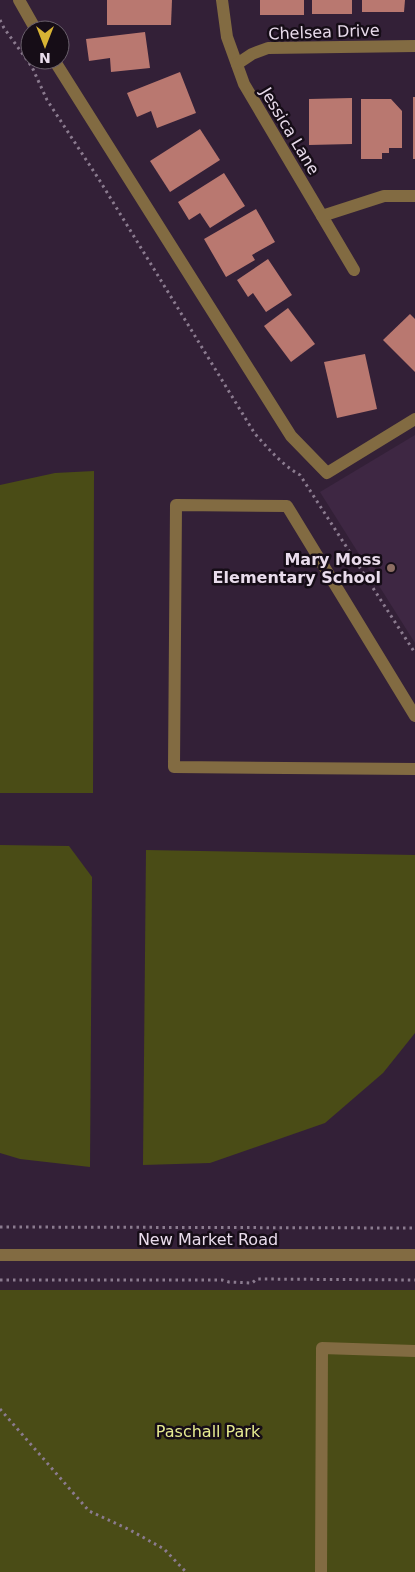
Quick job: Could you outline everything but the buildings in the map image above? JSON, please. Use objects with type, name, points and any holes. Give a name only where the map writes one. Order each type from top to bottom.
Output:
[{"type":"street","points":[[19,0],[30,20]]},
{"type":"street","name":"Jessica Lane","points":[[222,0],[227,37],[250,97],[354,270]]},
{"type":"street","name":"Chelsea Drive","points":[[237,64],[252,54],[268,48],[415,46]]},
{"type":"street","points":[[60,70],[291,436],[327,473],[415,419]]},
{"type":"street","points":[[322,216],[384,196],[415,196]]},
{"type":"street","points":[[415,715],[287,506],[176,505],[174,767],[415,769]]},
{"type":"street","name":"New Market Road","points":[[0,1255],[415,1255]]},
{"type":"street","points":[[321,1572],[322,1348],[415,1351]]},
{"type":"path","points":[[0,20],[32,66],[47,100],[100,181],[256,434],[272,453],[291,470],[300,475],[415,653]]},
{"type":"path","points":[[0,1227],[415,1228]]},
{"type":"path","points":[[0,1280],[222,1280],[252,1283],[257,1279],[415,1280]]},
{"type":"path","points":[[0,1409],[89,1511],[130,1530],[164,1549],[186,1572]]},
{"type":"shaded area","name":"Mary Moss Elementary School","points":[[415,435],[415,643],[320,492]]},
{"type":"green space","points":[[94,471],[93,793],[0,793],[0,485],[55,473]]},
{"type":"green space","points":[[0,845],[69,846],[92,877],[90,1167],[20,1159],[0,1153]]},
{"type":"green space","points":[[146,850],[415,855],[415,1033],[383,1073],[325,1123],[210,1163],[143,1165]]},
{"type":"green space","name":"Paschall Park","points":[[0,1290],[415,1290],[415,1572],[0,1572]]},
{"type":"place","name":"Mary Moss Elementary School","points":[[391,568]]}]
